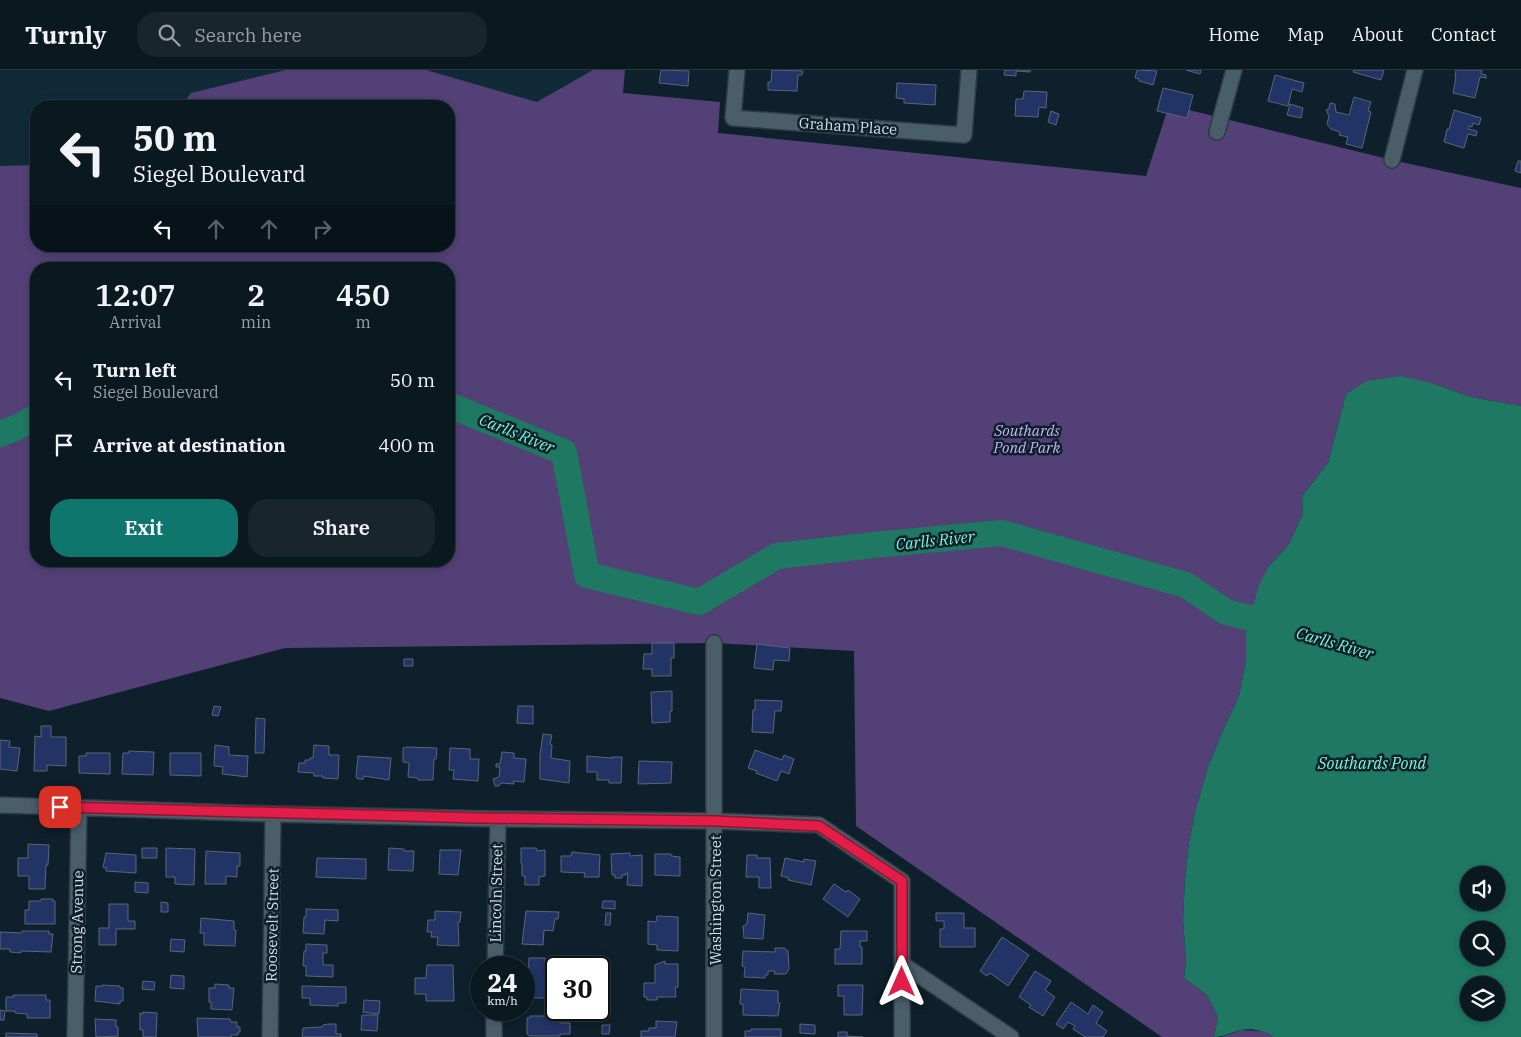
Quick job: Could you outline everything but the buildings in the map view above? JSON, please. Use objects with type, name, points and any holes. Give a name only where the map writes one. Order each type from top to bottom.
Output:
[{"type":"street","name":"Graham Place","points":[[737,70],[733,118],[964,134],[969,70]]},
{"type":"street","points":[[1217,132],[1234,70]]},
{"type":"street","points":[[1392,160],[1415,70]]},
{"type":"street","name":"Washington Street","points":[[714,643],[714,1037]]},
{"type":"street","points":[[0,805],[273,814],[715,821],[819,826],[902,881],[902,1037]]},
{"type":"street","name":"Strong Avenue","points":[[75,1037],[79,808]]},
{"type":"street","name":"Roosevelt Street","points":[[270,1037],[273,814]]},
{"type":"street","name":"Lincoln Street","points":[[495,956],[498,819]]},
{"type":"street","points":[[902,964],[1011,1037]]},
{"type":"street","points":[[494,1021],[494,1037]]},
{"type":"shaded area","points":[[0,70],[625,70],[623,93],[720,102],[708,264],[455,110],[455,100],[30,100],[30,192],[0,189]]},
{"type":"green space","name":"Southards Pond Park","points":[[286,70],[426,70],[537,102],[593,70],[625,70],[623,93],[720,102],[718,133],[1146,176],[1169,105],[1392,160],[1521,188],[1521,406],[1471,397],[1435,384],[1346,394],[1328,463],[1302,496],[1303,513],[1289,544],[1269,566],[1246,632],[1246,660],[1239,696],[1208,767],[1195,812],[1189,843],[1183,920],[1186,961],[1184,978],[1207,995],[1218,1017],[1214,1037],[1162,1037],[856,826],[854,651],[714,643],[285,648],[49,711],[0,698],[0,166],[30,165],[30,252],[455,252],[455,100],[186,100],[191,93]]},
{"type":"green space","points":[[1241,1030],[1262,1031],[1273,1035],[1273,1037],[1221,1037]]},
{"type":"water","name":"Southards Pond","points":[[1401,376],[1435,384],[1471,397],[1521,406],[1521,1037],[1273,1037],[1265,1032],[1249,1029],[1214,1037],[1218,1017],[1207,995],[1184,978],[1186,961],[1183,920],[1185,879],[1195,812],[1208,767],[1239,696],[1246,660],[1246,632],[1259,585],[1269,566],[1289,544],[1303,513],[1302,496],[1328,463],[1346,394],[1367,381]]},
{"type":"waterway","name":"Carlls River","points":[[455,407],[564,452],[587,575],[699,602],[777,556],[1002,533],[1186,585],[1226,612],[1285,627]]},
{"type":"waterway","name":"Carlls River","points":[[0,434],[30,420]]},
{"type":"route","points":[[60,807],[273,814],[715,821],[819,826],[902,881],[902,982]]}]
